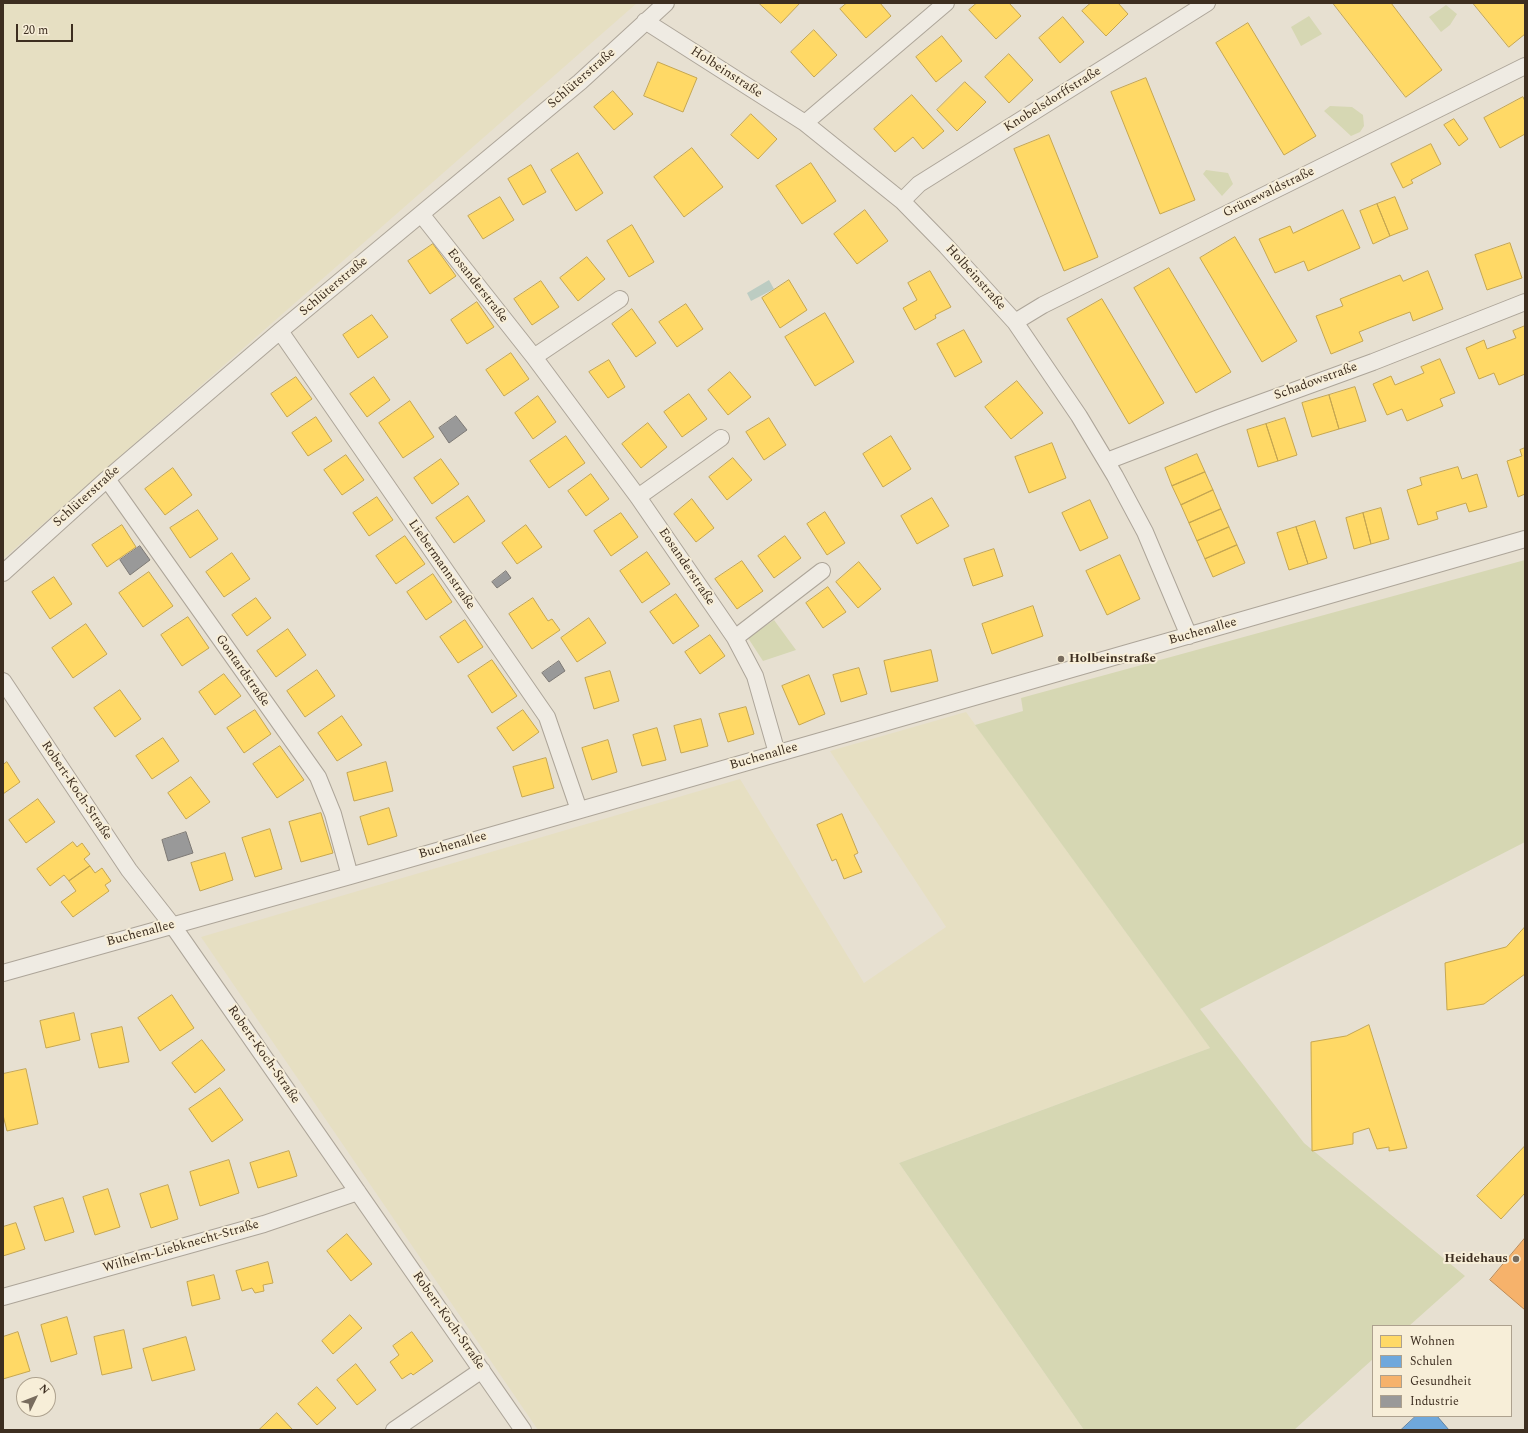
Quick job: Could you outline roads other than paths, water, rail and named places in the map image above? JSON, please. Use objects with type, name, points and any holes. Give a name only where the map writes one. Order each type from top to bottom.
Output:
[{"type":"street","name":"Schlüterstraße","points":[[3,573],[106,478],[280,331],[580,82],[666,3]]},
{"type":"street","points":[[805,123],[946,3]]},
{"type":"street","name":"Knobelsdorffstraße","points":[[902,201],[919,184],[1207,3]]},
{"type":"street","name":"Holbeinstraße","points":[[645,21],[805,123],[902,201],[946,246],[1015,322],[1079,416],[1107,462],[1145,532],[1189,636]]},
{"type":"street","name":"Grünewaldstraße","points":[[1015,322],[1043,305],[1525,66]]},
{"type":"street","name":"Eosanderstraße","points":[[421,214],[534,358],[638,497],[735,638],[756,676],[777,753]]},
{"type":"street","points":[[534,358],[620,299]]},
{"type":"street","name":"Schadowstraße","points":[[1107,462],[1219,418],[1373,362],[1525,302]]},
{"type":"street","name":"Liebermannstraße","points":[[280,331],[547,717],[579,810]]},
{"type":"street","points":[[638,497],[721,438]]},
{"type":"street","name":"Gontardstraße","points":[[106,478],[318,777],[333,814],[350,876]]},
{"type":"street","name":"Buchenallee","points":[[3,973],[350,876],[1525,539]]},
{"type":"street","points":[[735,638],[822,571]]},
{"type":"street","name":"Robert-Koch-Straße","points":[[3,681],[129,870],[173,926],[523,1430]]},
{"type":"street","name":"Wilhelm-Liebknecht-Straße","points":[[3,1297],[264,1224],[358,1192]]},
{"type":"street","points":[[394,1430],[482,1370]]},
{"type":"place","name":"Holbeinstraße","points":[[1061,659]]},
{"type":"place","name":"Heidehaus","points":[[1516,1259]]}]
